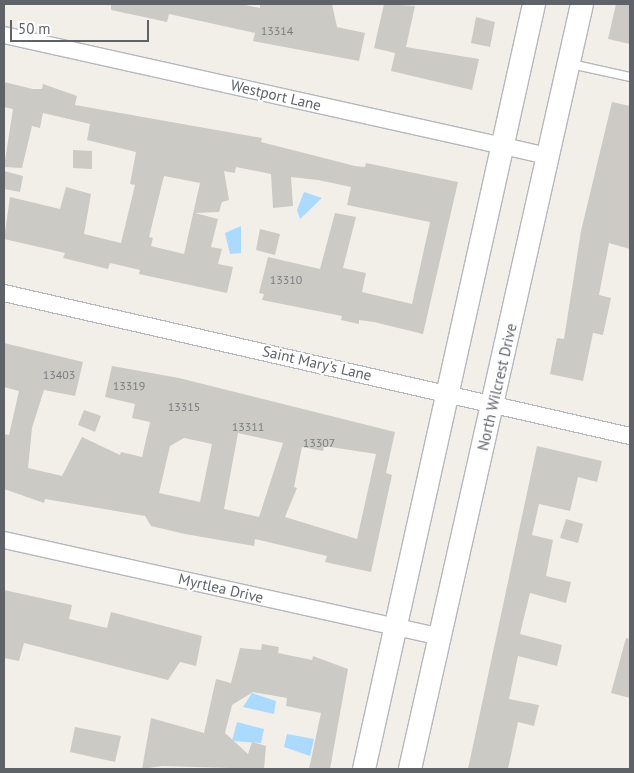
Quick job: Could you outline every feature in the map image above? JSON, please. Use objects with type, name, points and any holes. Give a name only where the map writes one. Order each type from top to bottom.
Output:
[{"type":"main road","points":[[364,769],[398,628],[534,4]]},
{"type":"main road","name":"North Wilcrest Drive","points":[[410,769],[438,636],[494,403],[582,4]]},
{"type":"street","name":"Westport Lane","points":[[4,34],[548,156]]},
{"type":"street","name":"Saint Mary's Lane","points":[[4,293],[494,403],[630,436]]},
{"type":"street","name":"Myrtlea Drive","points":[[4,540],[438,636]]},
{"type":"lane","points":[[568,63],[630,77]]},
{"type":"water","points":[[304,192],[322,198],[300,219],[297,210]]},
{"type":"water","points":[[241,226],[241,253],[230,254],[225,233]]},
{"type":"water","points":[[252,693],[276,701],[274,714],[243,707]]},
{"type":"water","points":[[237,722],[264,729],[261,743],[232,741]]},
{"type":"water","points":[[287,734],[314,739],[310,756],[284,747]]},
{"type":"building","points":[[111,4],[241,4],[260,8],[260,4],[332,4],[337,27],[365,33],[359,61],[253,41],[255,33],[169,14],[167,22],[111,10]]},
{"type":"building","points":[[384,4],[415,6],[406,47],[479,59],[472,90],[391,71],[395,53],[374,48]]},
{"type":"building","points":[[616,4],[630,4],[630,44],[608,39]]},
{"type":"building","points":[[476,17],[495,22],[490,47],[471,43]]},
{"type":"building","points":[[4,82],[33,89],[42,89],[43,84],[77,96],[75,105],[262,138],[261,142],[355,166],[365,167],[366,163],[458,182],[423,334],[374,322],[359,320],[359,324],[341,320],[342,316],[262,300],[264,294],[259,293],[268,257],[320,269],[335,213],[356,217],[343,268],[366,273],[362,292],[412,304],[430,222],[347,205],[351,187],[291,177],[293,206],[273,208],[271,174],[236,167],[235,173],[224,171],[229,200],[222,202],[219,212],[195,213],[218,219],[211,247],[222,249],[218,264],[233,267],[227,293],[139,274],[140,270],[110,263],[108,269],[63,258],[65,253],[4,239],[10,197],[60,209],[66,187],[91,194],[84,234],[121,243],[135,185],[130,184],[136,152],[87,140],[90,124],[43,113],[40,128],[32,126],[22,168],[4,167],[13,109],[4,107]],"holes":[[[164,176],[200,183],[184,254],[151,246],[153,238],[149,237]]]},
{"type":"building","points":[[612,102],[630,106],[630,249],[609,243],[599,295],[611,298],[603,335],[593,333],[583,381],[550,374],[557,338],[564,339],[581,231]]},
{"type":"building","points":[[73,150],[92,151],[92,169],[73,168]]},
{"type":"building","points":[[4,171],[23,176],[20,192],[4,189]]},
{"type":"building","points":[[260,229],[280,234],[275,255],[256,250]]},
{"type":"building","points":[[4,343],[83,362],[75,396],[44,390],[32,428],[28,468],[62,476],[82,437],[120,455],[121,452],[142,457],[150,422],[132,418],[135,404],[105,397],[112,366],[179,378],[395,432],[386,473],[392,475],[371,572],[325,562],[327,556],[255,539],[254,546],[185,534],[151,526],[145,516],[45,499],[44,503],[4,489],[4,434],[9,435],[19,391],[4,387]],"holes":[[[238,433],[283,443],[259,517],[224,509]],[[184,438],[212,444],[200,502],[159,493],[170,446]],[[324,446],[376,454],[357,539],[285,517],[297,488],[294,487],[302,447],[323,451]]]},
{"type":"building","points":[[84,410],[101,416],[95,432],[78,425]]},
{"type":"building","points":[[537,446],[602,461],[597,482],[578,477],[570,511],[539,504],[532,535],[553,540],[546,576],[571,582],[566,603],[530,593],[520,634],[562,645],[557,666],[518,656],[509,699],[539,705],[534,726],[518,722],[508,769],[468,769]]},
{"type":"building","points":[[566,519],[583,524],[578,543],[560,538]]},
{"type":"building","points":[[4,590],[72,605],[69,619],[107,628],[111,612],[202,636],[196,666],[180,662],[168,680],[24,643],[19,661],[4,658]]},
{"type":"building","points":[[626,638],[630,639],[630,698],[611,693]]},
{"type":"building","points":[[262,644],[279,647],[278,653],[312,660],[313,656],[348,669],[330,769],[309,769],[321,713],[286,706],[287,698],[253,692],[232,705],[225,733],[248,754],[252,742],[266,746],[264,769],[162,766],[142,769],[151,718],[204,733],[216,679],[231,683],[240,648],[261,650]]},
{"type":"building","points":[[75,727],[121,736],[115,762],[70,752]]}]
